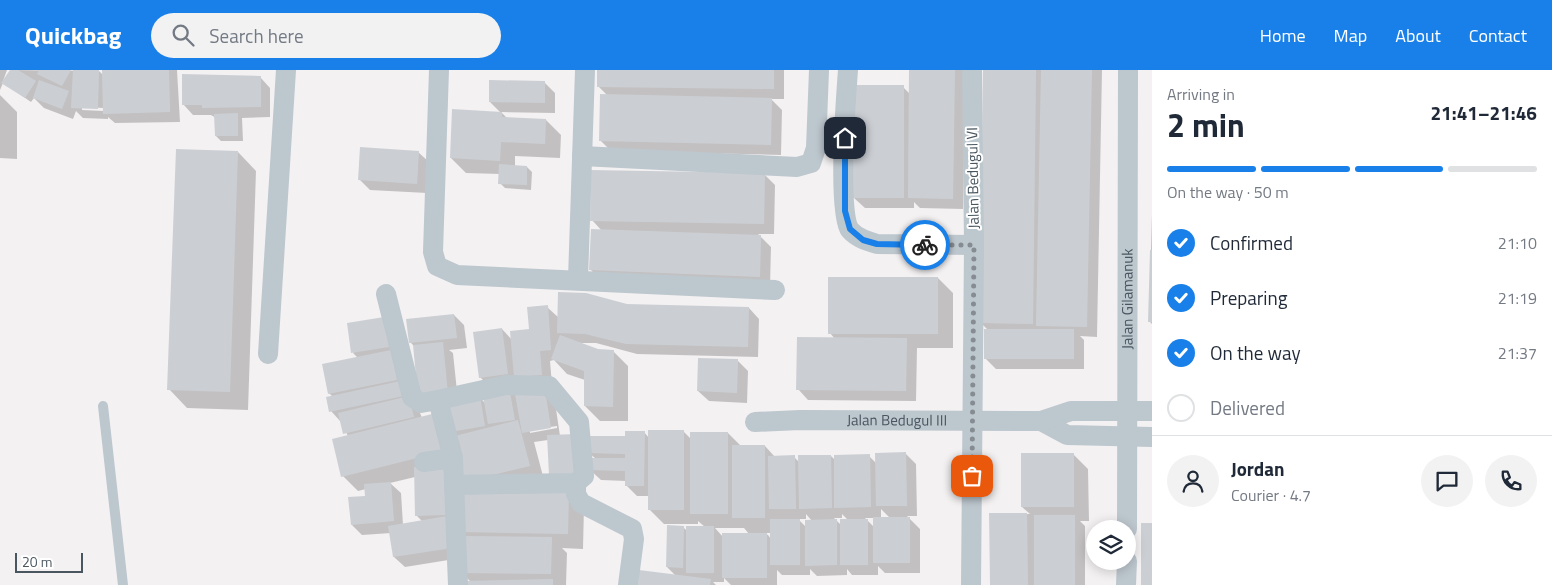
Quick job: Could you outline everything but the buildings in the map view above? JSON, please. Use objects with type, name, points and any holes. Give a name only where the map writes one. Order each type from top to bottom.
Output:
[{"type":"street","points":[[268,354],[286,70]]},
{"type":"street","points":[[440,70],[433,252],[437,266],[457,275],[578,279],[775,290]]},
{"type":"street","points":[[578,279],[586,70]]},
{"type":"street","points":[[582,156],[797,167],[811,162],[816,148],[819,70]]},
{"type":"street","points":[[848,70],[845,211],[850,229],[863,240],[877,244],[974,245]]},
{"type":"street","name":"Jalan Bedugul VI","points":[[971,585],[974,245],[972,70]]},
{"type":"street","name":"Jalan Gilamanuk","points":[[1127,520],[1128,70]]},
{"type":"street","points":[[386,294],[412,397],[421,403],[506,385],[549,386],[579,422],[584,476],[576,483],[454,485]]},
{"type":"street","points":[[438,400],[453,458],[458,585]]},
{"type":"street","name":"Jalan Bedugul III","points":[[755,422],[800,420],[1041,421],[1071,411],[1152,411]]},
{"type":"street","name":"Jalan Bedugul III","points":[[1041,421],[1067,434],[1152,437]]},
{"type":"street","points":[[424,462],[453,458]]},
{"type":"street","points":[[576,483],[576,494],[581,503],[632,529],[634,539],[628,585]]},
{"type":"street","points":[[1126,585],[1127,570]]},
{"type":"lane","points":[[103,406],[123,585]]},
{"type":"way so far","points":[[925,245],[974,245],[972,476]]},
{"type":"route","points":[[845,138],[845,211],[850,229],[863,240],[877,244],[925,245]]}]
